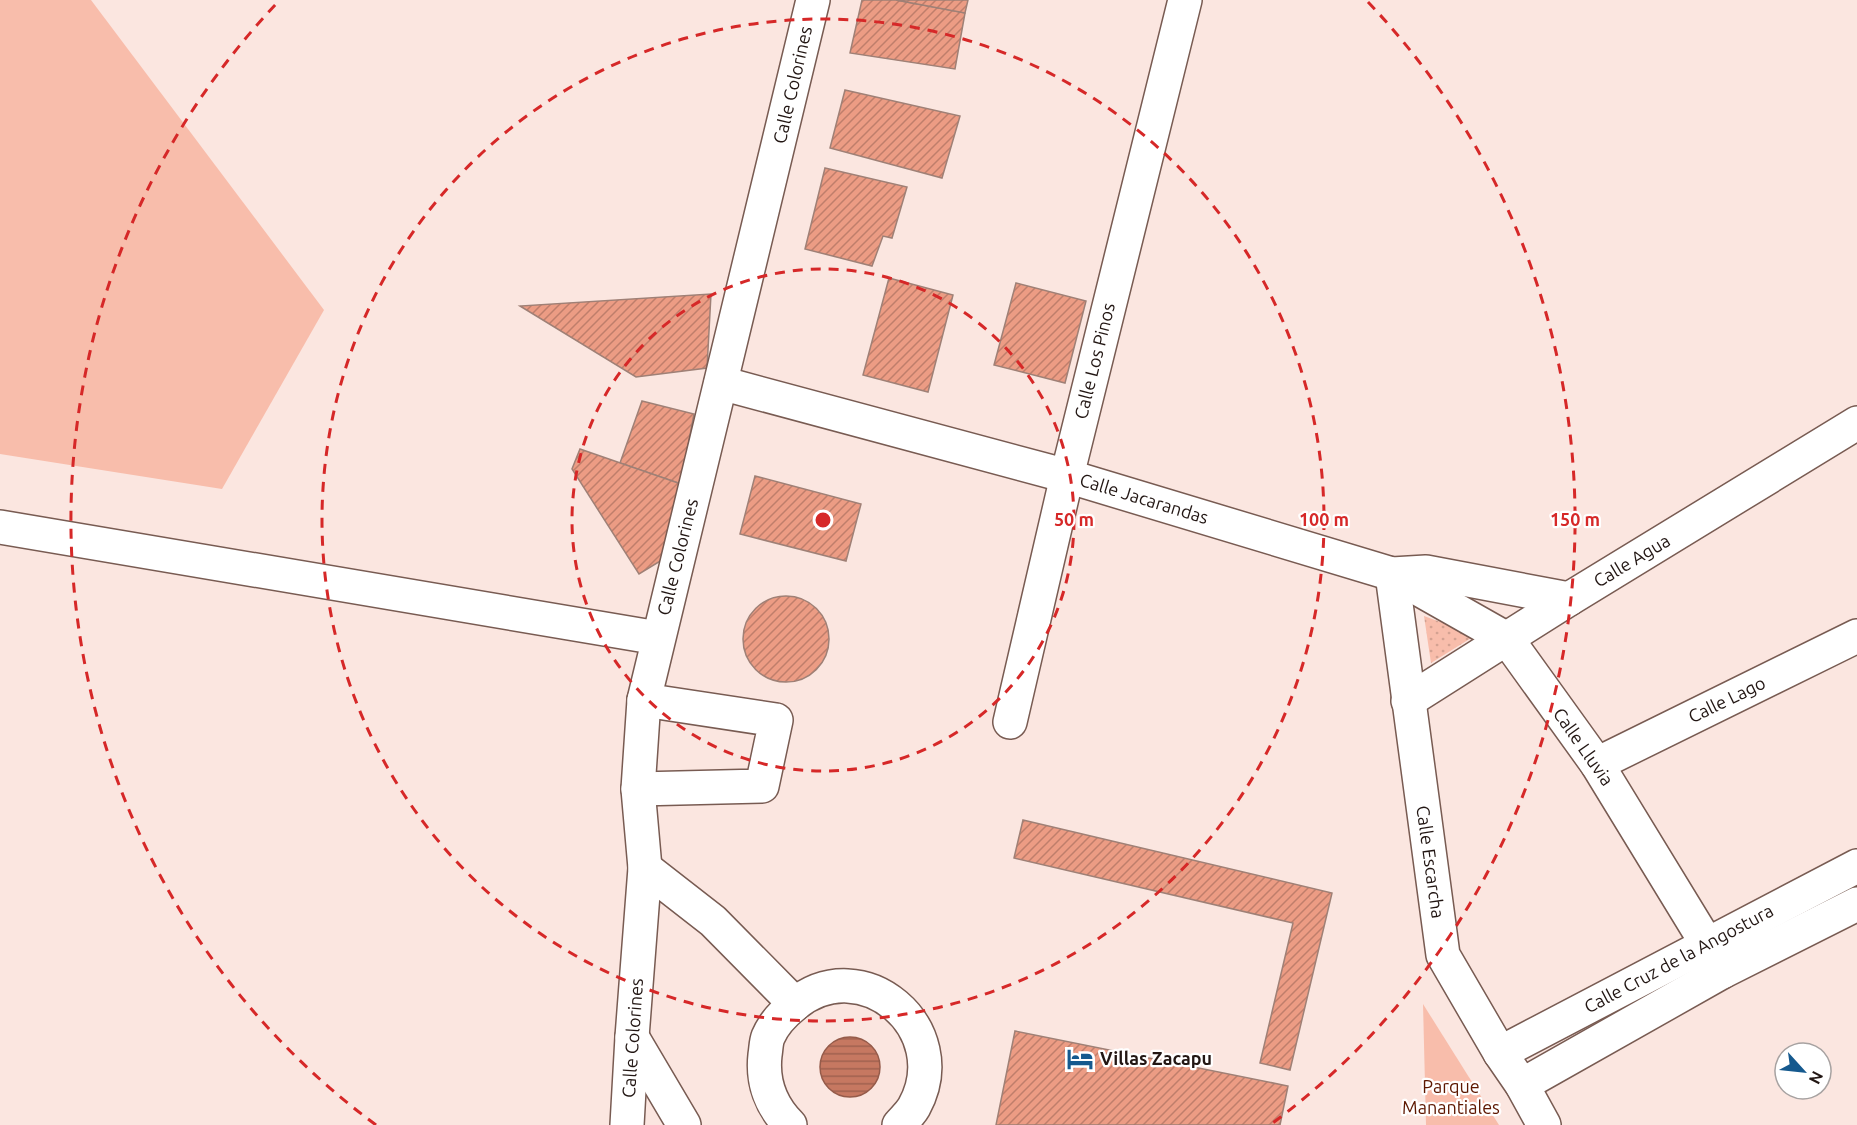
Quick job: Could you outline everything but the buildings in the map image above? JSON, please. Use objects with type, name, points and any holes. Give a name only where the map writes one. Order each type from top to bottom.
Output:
[{"type":"street","name":"Calle Colorines","points":[[627,1125],[645,868],[638,789],[644,700],[813,0]]},
{"type":"street","name":"Calle Los Pinos","points":[[1011,723],[1067,476],[1185,0]]},
{"type":"street","name":"Calle Jacarandas","points":[[721,383],[1067,476],[1392,574],[1426,572],[1569,599]]},
{"type":"street","name":"Calle Agua","points":[[1408,701],[1569,599],[1855,429]]},
{"type":"street","points":[[0,527],[658,638]]},
{"type":"street","name":"Calle Lluvia","points":[[1392,574],[1507,639],[1597,764],[1715,958]]},
{"type":"street","name":"Calle Escarcha","points":[[1392,574],[1443,955],[1544,1125]]},
{"type":"street","name":"Calle Lago","points":[[1597,764],[1857,636]]},
{"type":"street","points":[[638,789],[762,786],[776,720],[644,700]]},
{"type":"street","name":"Calle Cruz de la Angostura","points":[[1522,1085],[1857,866]]},
{"type":"street","points":[[645,868],[713,921],[795,1004]]},
{"type":"street","name":"Calle Cruz de la Angostura","points":[[1500,1053],[1715,958],[1857,904]]},
{"type":"street","points":[[790,1125],[778,1114],[767,1089],[764,1063],[768,1038],[784,1014],[795,1004],[829,987],[855,987],[881,994],[902,1010],[917,1032],[925,1057],[923,1084],[914,1108],[899,1125]]},
{"type":"street","points":[[632,1037],[684,1125]]},
{"type":"green space","points":[[0,0],[91,0],[324,310],[222,489],[0,454]]},
{"type":"green space","points":[[1424,616],[1476,635],[1431,663]]},
{"type":"green space","name":"Parque Manantiales","points":[[1423,1004],[1499,1125],[1426,1125]]},
{"type":"shaded area","points":[[844,1037],[856,1037],[867,1042],[875,1050],[880,1067],[878,1079],[867,1092],[856,1097],[844,1097],[833,1092],[825,1084],[820,1073],[820,1061],[825,1050],[833,1042]]},
{"type":"place","name":"Villas Zacapu","points":[[1080,1059]]}]
